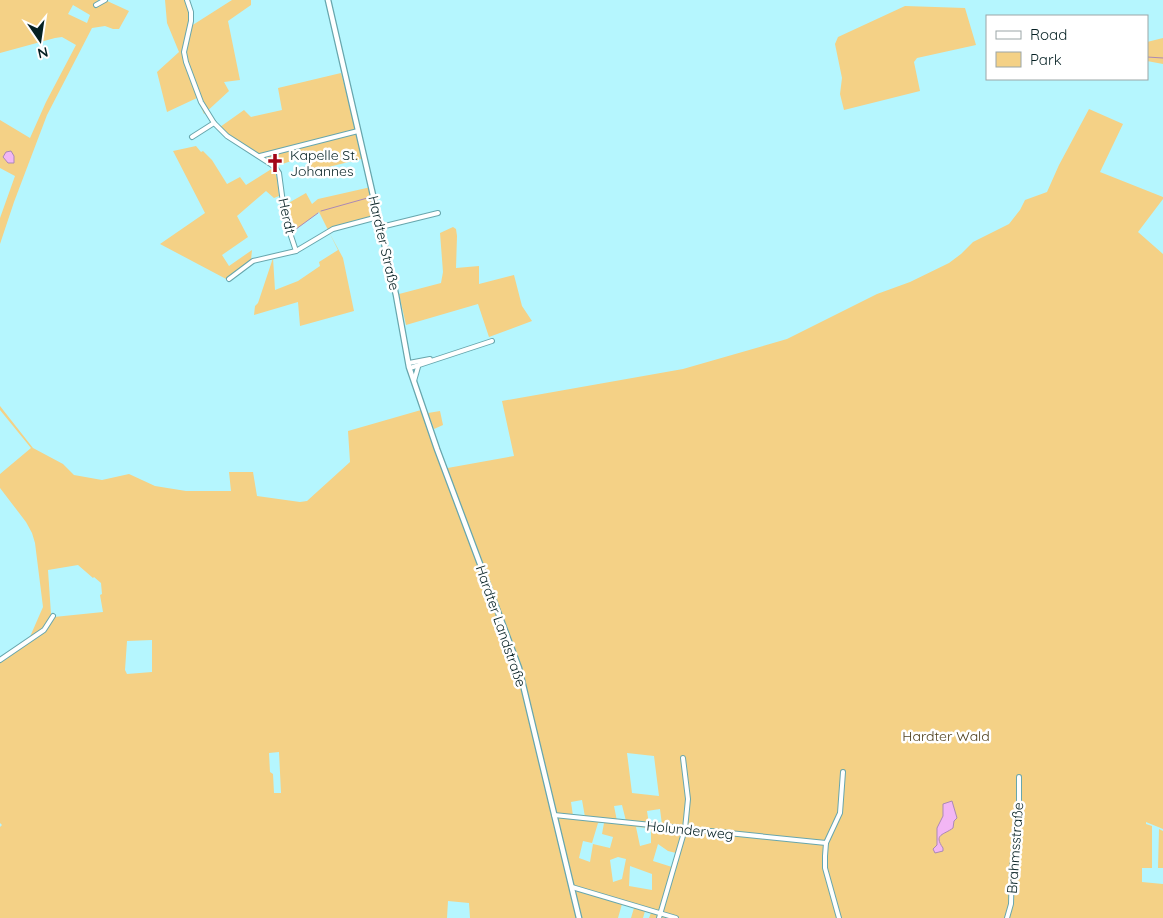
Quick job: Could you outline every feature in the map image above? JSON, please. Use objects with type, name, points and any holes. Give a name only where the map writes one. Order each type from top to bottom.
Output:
[{"type":"main road","name":"Hardter Straße","points":[[328,0],[381,227],[409,366],[428,426]]},
{"type":"main road","name":"Hardter Landstraße","points":[[428,426],[516,661],[579,918]]},
{"type":"street","points":[[96,4],[105,0]]},
{"type":"street","name":"Herdt","points":[[187,0],[191,12],[191,21],[184,52],[186,62],[202,102],[214,123],[227,136],[260,156],[279,173],[286,218],[296,251]]},
{"type":"street","points":[[192,137],[214,123]]},
{"type":"street","points":[[260,156],[358,132]]},
{"type":"street","points":[[381,227],[438,213]]},
{"type":"street","name":"Herdt","points":[[229,278],[254,261],[296,251],[333,229],[378,217]]},
{"type":"street","points":[[409,366],[492,341]]},
{"type":"street","points":[[409,366],[418,366],[438,358]]},
{"type":"street","points":[[414,381],[418,366]]},
{"type":"street","points":[[0,660],[44,630],[54,616]]},
{"type":"street","points":[[659,916],[685,829],[688,798],[683,758]]},
{"type":"street","points":[[839,918],[825,868],[826,843],[840,813],[842,772]]},
{"type":"street","name":"Brahmsstraße","points":[[1006,918],[1011,904],[1012,868],[1019,805],[1019,777]]},
{"type":"street","name":"Holunderweg","points":[[554,815],[826,843]]},
{"type":"street","points":[[572,888],[659,916],[676,918]]},
{"type":"green space","points":[[0,0],[98,0],[97,3],[105,0],[129,11],[119,29],[105,26],[92,28],[47,115],[0,244],[0,218],[15,176],[0,168],[0,120],[30,138],[46,102],[76,45],[62,37],[0,53]],"holes":[[[73,5],[90,15],[87,23],[68,14]]]},
{"type":"green space","points":[[165,0],[185,0],[190,17],[188,28],[232,0],[251,0],[251,5],[228,21],[240,80],[224,82],[229,91],[204,114],[197,98],[167,112],[157,72],[179,52],[167,23]]},
{"type":"green space","points":[[905,6],[965,8],[976,45],[917,58],[914,62],[920,91],[844,110],[840,94],[842,78],[835,44],[838,37]]},
{"type":"green space","points":[[1163,38],[1163,64],[1148,61],[1148,42]]},
{"type":"green space","points":[[341,73],[365,158],[312,171],[307,156],[273,168],[259,154],[228,136],[220,127],[244,110],[251,117],[282,110],[278,88]]},
{"type":"green space","name":"Hardter Wald","points":[[1089,109],[1123,124],[1100,172],[1163,197],[1138,232],[1163,254],[1163,829],[1146,822],[1146,824],[1152,826],[1152,868],[1142,868],[1142,882],[1163,884],[1163,918],[649,918],[651,913],[645,911],[643,918],[631,918],[634,908],[622,904],[618,918],[470,918],[469,903],[448,901],[447,918],[0,918],[0,827],[2,825],[0,823],[0,660],[43,631],[54,617],[103,612],[100,595],[102,594],[101,583],[94,577],[78,565],[48,570],[51,614],[53,616],[43,630],[29,639],[43,607],[35,543],[26,522],[0,488],[0,474],[31,448],[0,410],[0,406],[33,448],[63,464],[74,475],[102,480],[129,474],[155,486],[186,491],[231,491],[229,472],[253,472],[257,496],[300,502],[307,501],[350,462],[348,431],[421,410],[442,469],[514,456],[502,401],[683,369],[787,339],[877,294],[910,282],[949,263],[973,242],[1009,224],[1025,200],[1047,192]],"holes":[[[152,640],[152,672],[127,674],[125,670],[127,641]],[[279,752],[281,793],[274,793],[273,774],[270,772],[269,753]],[[627,753],[654,756],[659,796],[632,793]],[[582,800],[585,817],[573,816],[571,802]],[[622,805],[626,821],[617,821],[614,806]],[[660,809],[662,825],[649,824],[647,811]],[[598,823],[604,823],[602,834],[613,837],[610,848],[593,844],[590,862],[579,858],[583,841],[592,843]],[[636,827],[651,828],[651,843],[640,846]],[[658,844],[668,851],[676,853],[672,867],[653,861]],[[618,857],[626,859],[622,879],[613,882],[610,860]],[[630,866],[652,874],[652,890],[629,886]]]},
{"type":"green space","points":[[196,146],[212,160],[227,184],[240,177],[246,185],[273,168],[277,178],[279,196],[274,198],[266,191],[237,216],[248,237],[222,255],[229,266],[252,250],[251,260],[254,262],[228,280],[160,244],[205,213],[173,151]]},
{"type":"green space","points":[[371,187],[378,217],[328,230],[319,212],[291,233],[285,205],[306,193],[312,204],[318,199]]},
{"type":"green space","points":[[453,227],[456,229],[457,236],[456,268],[479,266],[479,284],[514,275],[522,306],[532,321],[489,337],[478,304],[406,325],[399,294],[441,283],[443,272],[440,233]]},
{"type":"green space","points":[[329,232],[343,258],[354,311],[300,326],[298,302],[254,315],[255,306],[258,303],[273,258],[275,290],[298,281],[320,266],[319,262],[338,250]]},
{"type":"green space","points":[[440,411],[443,425],[434,429],[428,413]]},
{"type":"green space","points":[[1159,829],[1163,831],[1163,868],[1158,868]]},
{"type":"shaded area","points":[[11,151],[14,156],[14,163],[8,163],[3,157],[6,152]]},
{"type":"shaded area","points":[[952,801],[957,818],[954,821],[953,828],[939,837],[943,851],[935,853],[933,849],[937,845],[937,828],[943,816],[943,804]]},
{"type":"waterway","points":[[1148,57],[1163,58]]},
{"type":"waterway","points":[[321,211],[371,197]]},
{"type":"waterway","points":[[292,232],[318,213]]},
{"type":"place","name":"Kapelle St. Johannes","points":[[275,163]]}]
